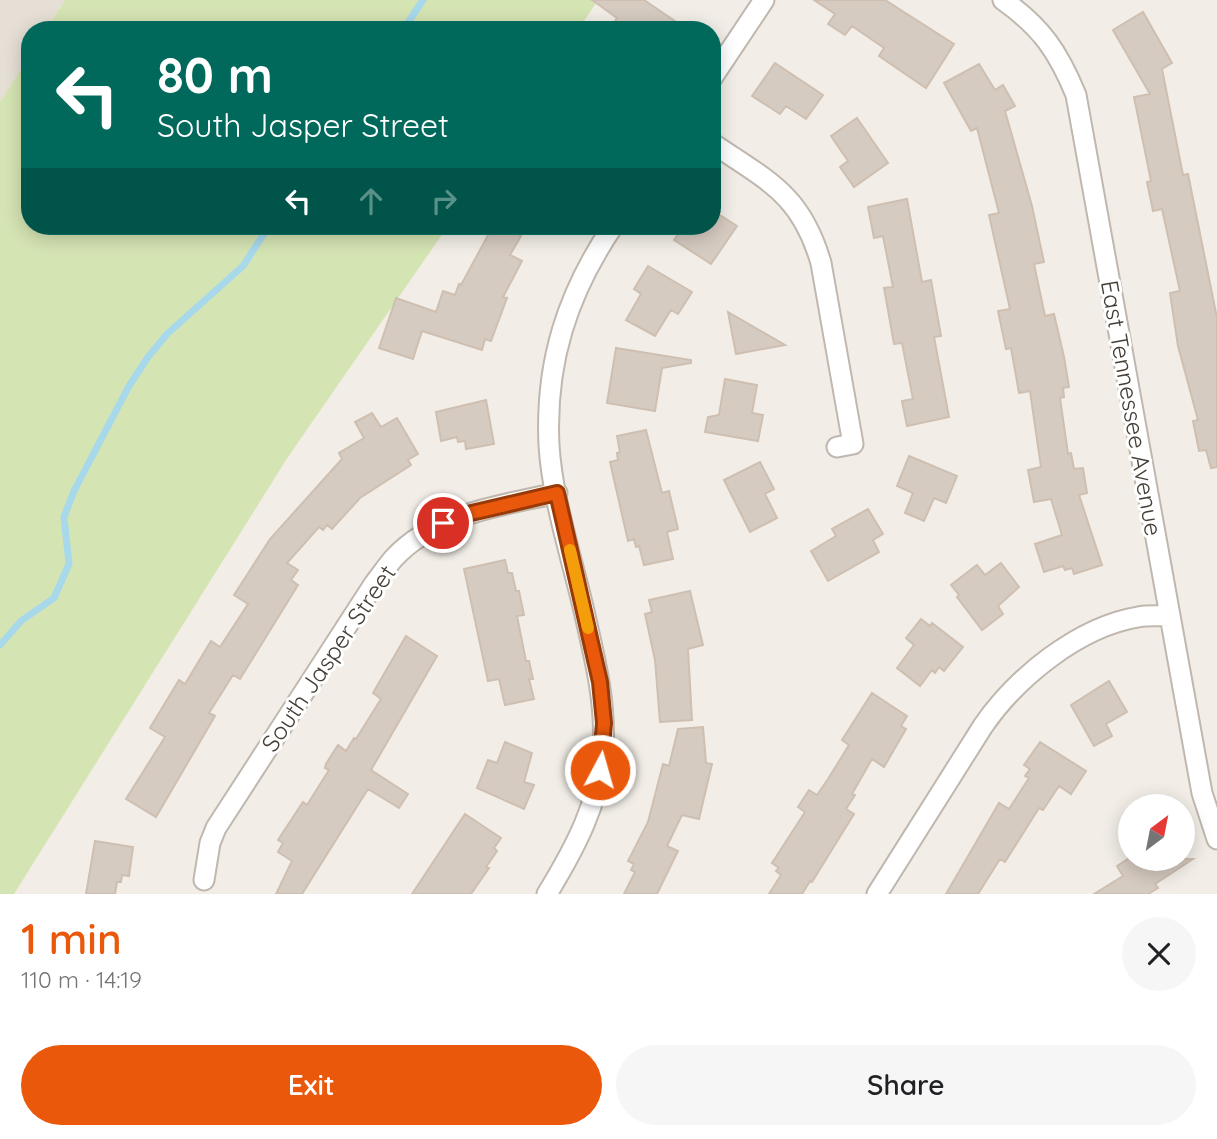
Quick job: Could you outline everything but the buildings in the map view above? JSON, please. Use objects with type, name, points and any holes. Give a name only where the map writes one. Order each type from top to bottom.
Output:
[{"type":"street","points":[[721,64],[764,0]]},
{"type":"street","name":"East Tennessee Avenue","points":[[1003,0],[1044,35],[1063,63],[1076,94],[1202,793],[1217,839]]},
{"type":"street","points":[[721,149],[777,187],[800,212],[813,236],[821,264],[853,444],[837,447]]},
{"type":"street","points":[[547,894],[584,829],[597,790],[603,750],[604,723],[600,682],[557,493],[550,447],[550,396],[554,362],[562,330],[579,282],[608,235]]},
{"type":"street","name":"South Jasper Street","points":[[204,880],[210,843],[216,828],[374,584],[394,558],[421,536],[443,523],[467,514],[557,493]]},
{"type":"street","points":[[877,894],[983,726],[1021,680],[1049,657],[1111,624],[1138,617],[1170,616]]},
{"type":"shaded area","points":[[0,0],[65,0],[52,21],[21,21],[21,69],[0,102]]},
{"type":"green space","points":[[65,0],[598,0],[584,21],[52,21]]},
{"type":"green space","points":[[21,69],[21,235],[442,235],[288,457],[14,894],[0,894],[0,102]]},
{"type":"waterway","points":[[409,21],[423,0]]},
{"type":"waterway","points":[[0,645],[21,621],[54,598],[69,564],[64,517],[74,491],[129,386],[167,334],[243,266],[263,235]]},
{"type":"slow traffic","points":[[570,550],[588,628]]},
{"type":"route","points":[[443,523],[467,514],[557,493],[600,682],[604,723],[600,770]]}]
